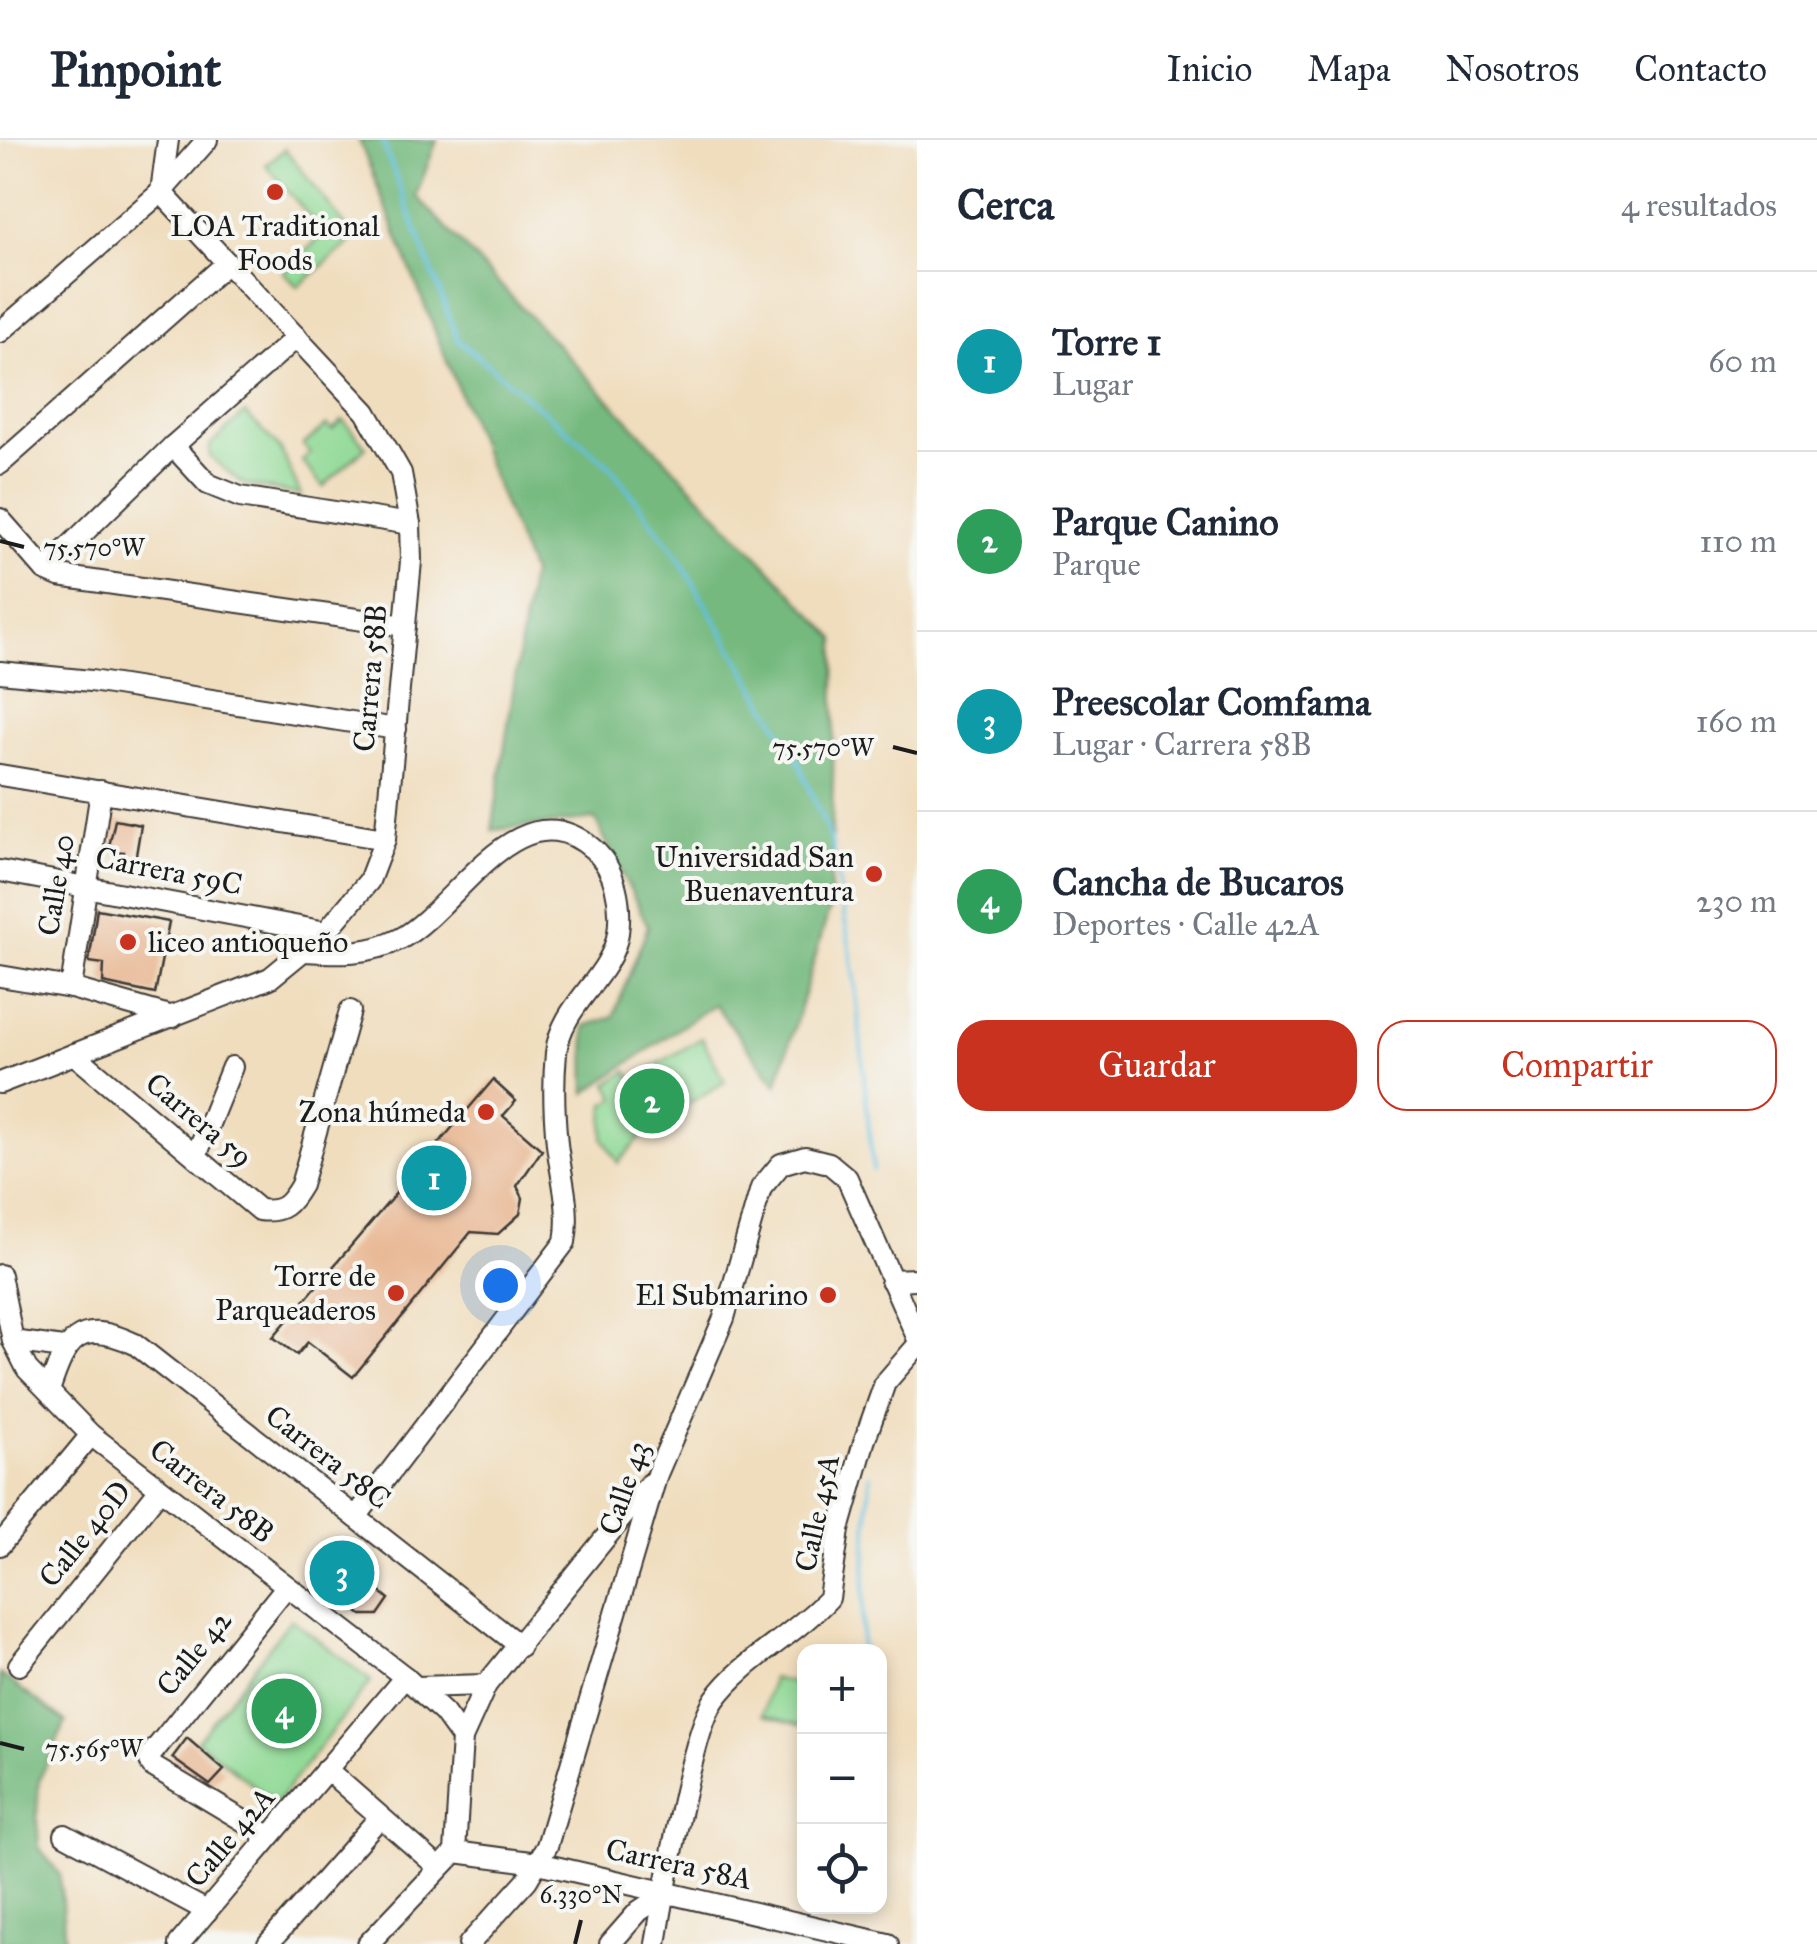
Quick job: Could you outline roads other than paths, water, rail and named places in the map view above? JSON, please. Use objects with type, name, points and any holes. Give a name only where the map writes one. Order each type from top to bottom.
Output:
[{"type":"street","points":[[161,192],[168,140]]},
{"type":"street","points":[[0,332],[161,192],[207,140]]},
{"type":"street","name":"Carrera 58B","points":[[0,1083],[270,978],[326,932],[368,881],[385,839],[405,626],[408,496],[388,445],[343,384],[161,192]]},
{"type":"street","points":[[0,464],[226,264]]},
{"type":"street","points":[[45,570],[173,446],[297,337]]},
{"type":"street","points":[[173,446],[208,484],[240,498],[410,524]]},
{"type":"street","points":[[0,519],[45,570],[405,626]]},
{"type":"street","points":[[0,672],[90,680],[396,729]]},
{"type":"street","points":[[0,775],[385,839]]},
{"type":"street","name":"Calle 40","points":[[71,988],[101,792]]},
{"type":"street","points":[[304,951],[362,952],[400,939],[436,913],[505,844],[541,830],[582,840],[602,857],[620,900],[618,937],[607,961],[561,1026],[556,1053],[554,1110],[569,1218],[564,1242],[356,1517]]},
{"type":"street","name":"Carrera 59C","points":[[0,872],[87,884],[326,932]]},
{"type":"street","points":[[0,976],[71,988],[173,1017]]},
{"type":"street","name":"Carrera 59","points":[[74,1054],[259,1210],[275,1212],[290,1204],[301,1184],[350,1011]]},
{"type":"street","points":[[196,1156],[232,1066]]},
{"type":"street","name":"Calle 43","points":[[469,1944],[538,1863],[657,1474],[724,1318],[761,1188],[781,1164],[805,1156],[829,1164],[847,1178],[917,1337]]},
{"type":"street","name":"Carrera 58B","points":[[0,1274],[14,1340],[26,1369],[91,1435],[411,1682],[462,1738]]},
{"type":"street","points":[[892,1280],[917,1279]]},
{"type":"street","name":"Carrera 58C","points":[[63,1348],[92,1330],[106,1330],[135,1344],[520,1646]]},
{"type":"street","points":[[14,1340],[63,1348],[48,1391]]},
{"type":"street","name":"Calle 45A","points":[[664,1895],[706,1714],[738,1675],[829,1598],[839,1530],[864,1442],[885,1382],[917,1346]]},
{"type":"street","points":[[0,1544],[91,1435]]},
{"type":"street","points":[[368,1944],[455,1852],[462,1738],[486,1685],[657,1474]]},
{"type":"street","name":"Calle 40D","points":[[20,1665],[160,1490]]},
{"type":"street","name":"Calle 42","points":[[270,1836],[152,1766],[149,1757],[286,1588]]},
{"type":"street","points":[[411,1682],[486,1685]]},
{"type":"street","name":"Calle 42A","points":[[179,1944],[326,1769],[411,1682]]},
{"type":"street","points":[[326,1769],[438,1866]]},
{"type":"street","points":[[268,1944],[380,1817]]},
{"type":"street","points":[[64,1836],[206,1911]]},
{"type":"street","name":"Carrera 58A","points":[[455,1852],[538,1863],[888,1944]]},
{"type":"street","points":[[610,1944],[639,1911],[664,1895]]},
{"type":"street","points":[[656,1944],[664,1895]]},
{"type":"waterway","points":[[382,140],[458,340],[610,466],[673,549],[795,754],[831,840],[854,972],[873,1170]]},
{"type":"waterway","points":[[861,1644],[870,1475]]},
{"type":"place","name":"LOA Traditional Foods","points":[[275,192]]},
{"type":"place","name":"Universidad San Buenaventura","points":[[874,874]]},
{"type":"place","name":"liceo antioqueño","points":[[128,942]]},
{"type":"place","name":"Parque Canino","points":[[652,1101]]},
{"type":"place","name":"Zona húmeda","points":[[486,1112]]},
{"type":"place","name":"Torre 1","points":[[434,1178]]},
{"type":"place","name":"Torre de Parqueaderos","points":[[396,1293]]},
{"type":"place","name":"El Submarino","points":[[828,1295]]},
{"type":"place","name":"Preescolar Comfama","points":[[342,1573]]},
{"type":"place","name":"Cancha de Bucaros","points":[[284,1711]]}]
